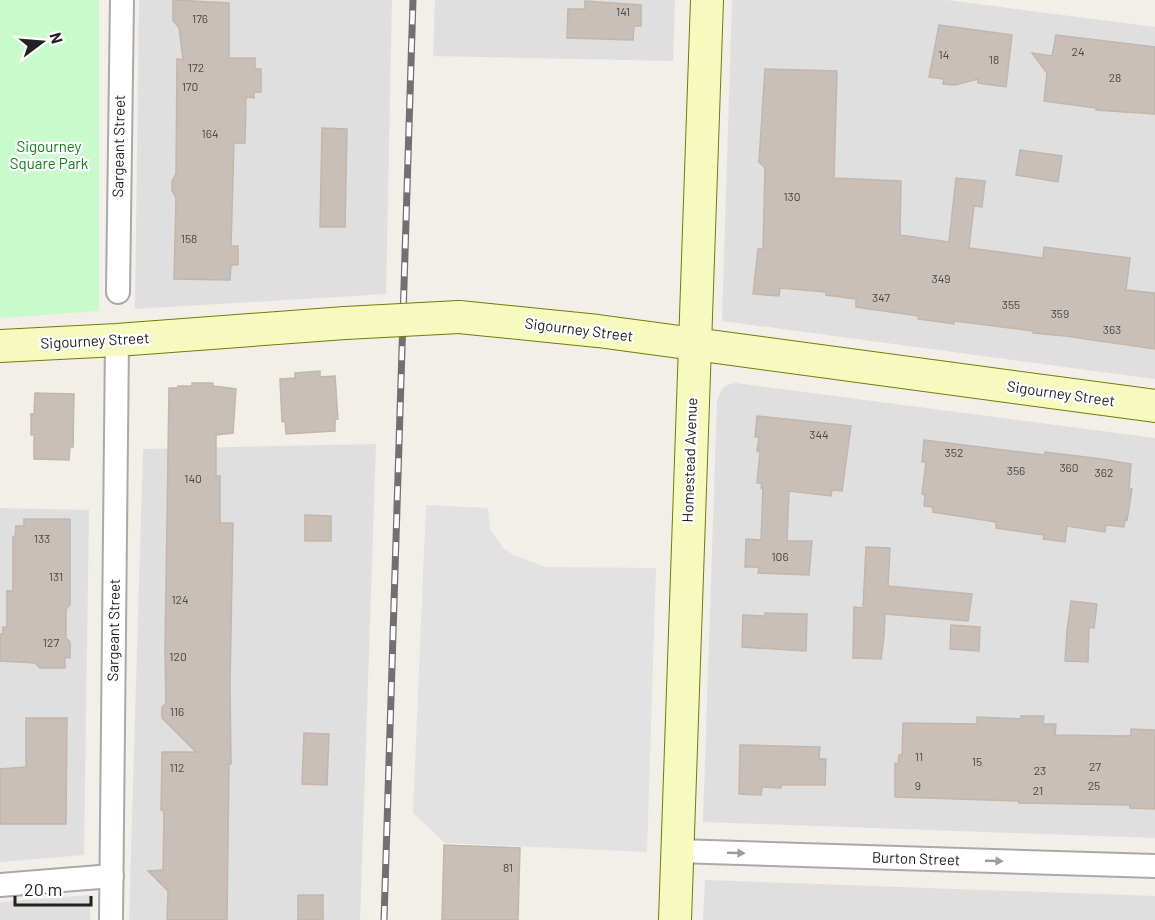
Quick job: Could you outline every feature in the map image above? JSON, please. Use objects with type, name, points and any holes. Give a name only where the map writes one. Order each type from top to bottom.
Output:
[{"type":"main road","name":"Homestead Avenue","points":[[675,920],[707,0]]},
{"type":"main road","name":"Sigourney Street","points":[[0,346],[459,317],[586,330],[1155,406]]},
{"type":"street","name":"Sargeant Street","points":[[118,292],[122,0]]},
{"type":"street","name":"Sargeant Street","points":[[111,920],[117,340]]},
{"type":"street","name":"Burton Street","points":[[677,851],[1155,866]]},
{"type":"street","points":[[0,885],[112,876]]},
{"type":"shaded area","points":[[139,0],[392,0],[386,294],[135,309]]},
{"type":"shaded area","points":[[435,0],[675,0],[673,61],[433,56]]},
{"type":"shaded area","points":[[732,0],[947,0],[1155,27],[1155,379],[722,321]]},
{"type":"shaded area","points":[[736,383],[1155,438],[1155,838],[703,822],[717,401],[722,389]]},
{"type":"shaded area","points":[[376,444],[360,920],[129,920],[143,449]]},
{"type":"shaded area","points":[[426,505],[488,508],[490,529],[504,549],[546,567],[656,568],[647,852],[445,843],[413,813]]},
{"type":"shaded area","points":[[0,508],[89,510],[84,855],[0,862]]},
{"type":"shaded area","points":[[705,880],[1155,896],[1155,920],[703,920]]},
{"type":"shaded area","points":[[90,895],[90,920],[0,920],[0,902]]},
{"type":"green space","name":"Sigourney Square Park","points":[[0,0],[99,0],[99,311],[0,318]]},
{"type":"building","points":[[173,0],[229,3],[229,58],[255,58],[255,69],[261,69],[261,92],[254,92],[254,98],[246,97],[245,143],[234,143],[231,246],[238,246],[238,265],[231,265],[230,280],[174,279],[176,198],[172,190],[172,181],[176,174],[177,59],[183,60],[179,27],[173,21]]},
{"type":"building","points":[[585,1],[641,5],[641,26],[634,26],[633,40],[567,38],[568,9],[585,9]]},
{"type":"building","points":[[939,25],[1012,35],[1006,87],[978,83],[978,79],[955,85],[943,84],[944,79],[929,77]]},
{"type":"building","points":[[1056,35],[1155,47],[1155,114],[1096,110],[1096,108],[1044,101],[1047,73],[1032,53],[1052,56]]},
{"type":"building","points":[[765,69],[837,71],[834,178],[901,181],[900,235],[949,242],[956,178],[985,181],[982,207],[974,206],[969,248],[1043,258],[1044,247],[1130,258],[1126,290],[1155,293],[1155,349],[954,321],[954,324],[918,319],[919,316],[856,307],[856,299],[826,295],[826,292],[780,288],[779,296],[753,294],[758,249],[763,249],[765,168],[759,162]]},
{"type":"building","points":[[322,128],[347,129],[345,227],[320,227]]},
{"type":"building","points":[[1020,150],[1062,156],[1058,182],[1016,175]]},
{"type":"building","points":[[320,371],[320,377],[335,376],[338,419],[335,419],[335,431],[286,434],[285,421],[282,422],[280,379],[295,378],[295,373]]},
{"type":"building","points":[[192,383],[213,383],[213,386],[236,389],[233,433],[216,435],[216,476],[220,476],[220,523],[233,523],[227,920],[167,920],[168,891],[148,871],[163,870],[162,752],[196,752],[162,718],[162,707],[166,703],[169,388],[192,386]]},
{"type":"building","points":[[35,393],[74,394],[73,447],[70,447],[69,460],[34,459],[31,414],[34,414]]},
{"type":"building","points":[[757,416],[851,426],[842,491],[832,490],[831,496],[789,491],[787,541],[812,541],[809,575],[758,573],[759,567],[745,567],[746,539],[761,540],[763,488],[761,488],[762,483],[757,483],[760,452],[757,451],[759,437],[755,437]]},
{"type":"building","points":[[924,440],[1045,455],[1045,452],[1131,464],[1129,489],[1132,489],[1127,520],[1125,519],[1124,527],[1106,525],[1105,532],[1067,526],[1065,542],[1043,539],[1044,535],[996,528],[996,522],[933,512],[933,507],[924,506],[925,495],[922,494],[926,462],[922,462]]},
{"type":"building","points":[[305,515],[331,516],[331,541],[305,541]]},
{"type":"building","points":[[24,519],[70,519],[70,605],[66,609],[66,638],[70,642],[70,658],[65,657],[65,668],[40,668],[35,663],[0,661],[0,634],[3,634],[3,627],[7,627],[7,591],[13,591],[13,537],[15,537],[16,526],[24,526]]},
{"type":"building","points":[[866,547],[890,548],[888,586],[972,594],[968,621],[885,614],[881,659],[853,658],[854,607],[863,608]]},
{"type":"building","points":[[1071,601],[1097,604],[1094,628],[1089,627],[1088,662],[1065,661]]},
{"type":"building","points":[[765,613],[807,614],[806,651],[742,647],[743,615],[765,616]]},
{"type":"building","points":[[951,625],[980,627],[979,651],[950,649]]},
{"type":"building","points":[[1021,716],[1044,716],[1043,724],[1056,724],[1055,735],[1131,736],[1131,729],[1155,730],[1155,809],[1130,808],[1130,805],[895,797],[895,763],[898,764],[899,755],[902,755],[903,723],[977,724],[977,717],[1021,719]]},
{"type":"building","points":[[26,718],[67,718],[66,824],[0,824],[0,769],[26,767]]},
{"type":"building","points":[[304,733],[329,734],[327,785],[302,784]]},
{"type":"building","points":[[740,745],[820,747],[819,759],[826,759],[825,785],[781,785],[781,788],[762,787],[761,795],[739,794]]},
{"type":"building","points":[[444,845],[520,848],[518,920],[442,920]]},
{"type":"building","points":[[298,895],[323,895],[323,920],[298,920]]},
{"type":"railway","points":[[384,920],[413,0]]}]
